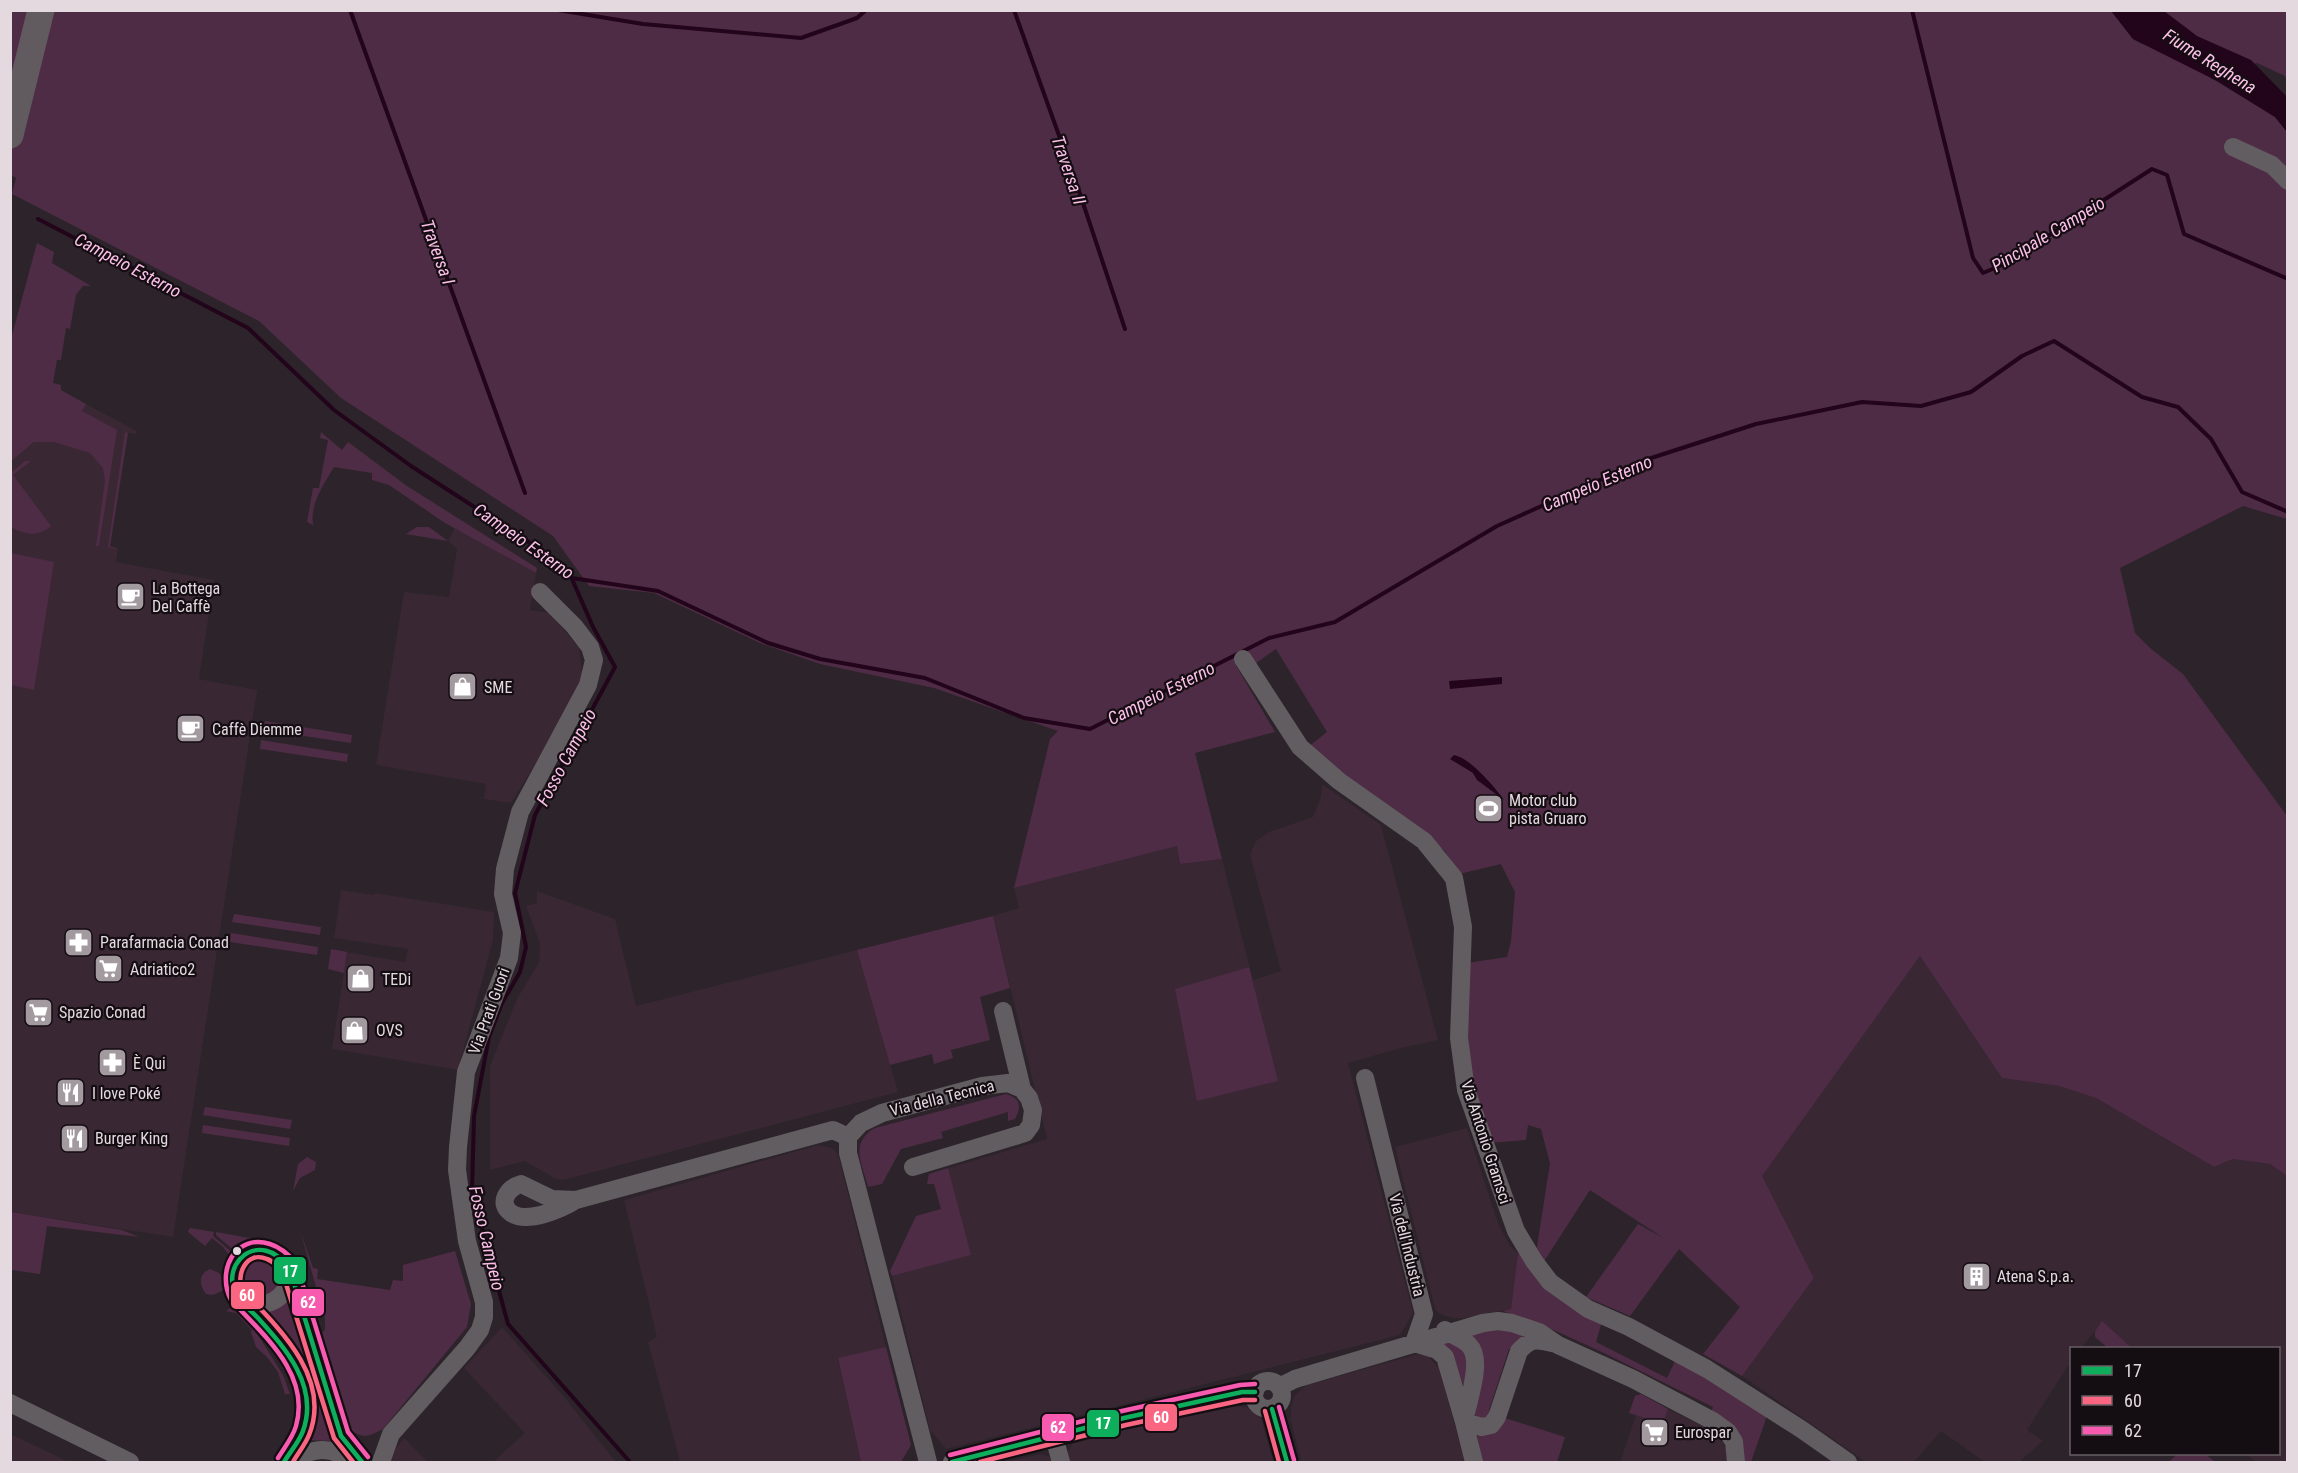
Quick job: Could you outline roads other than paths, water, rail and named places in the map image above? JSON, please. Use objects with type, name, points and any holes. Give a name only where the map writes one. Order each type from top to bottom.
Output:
[{"type":"highway","points":[[10,57],[22,10]]},
{"type":"highway","points":[[10,135],[41,10]]},
{"type":"street","points":[[2233,147],[2272,165],[2288,181]]},
{"type":"street","name":"Via Prati Guori","points":[[358,1459],[370,1447],[391,1434],[467,1348],[480,1330],[484,1317],[484,1302],[467,1241],[457,1170],[466,1072],[509,958],[512,933],[503,894],[505,869],[520,812],[588,685],[594,660],[590,647],[574,626],[540,591]]},
{"type":"street","name":"Via Antonio Gramsci","points":[[1243,659],[1300,747],[1339,781],[1424,841],[1454,878],[1463,927],[1459,1038],[1466,1090],[1516,1231],[1534,1261],[1550,1282],[1588,1309],[1629,1327],[1707,1370],[1801,1429],[1848,1462]]},
{"type":"street","points":[[913,1167],[1025,1133],[1031,1125],[1032,1110],[1029,1098],[1022,1089],[1003,1011]]},
{"type":"street","name":"Via dell'Industria","points":[[1365,1078],[1424,1314],[1414,1343]]},
{"type":"street","name":"Via della Tecnica","points":[[848,1137],[861,1123],[882,1113],[982,1086],[1008,1083],[1022,1089]]},
{"type":"street","points":[[576,1200],[833,1130],[848,1137],[848,1154],[928,1462]]},
{"type":"street","points":[[285,1462],[303,1428],[308,1400],[294,1360],[244,1303],[236,1297],[230,1275],[238,1261],[249,1252],[263,1250],[275,1254],[289,1268],[341,1436],[358,1459]]},
{"type":"street","points":[[244,1303],[258,1306],[276,1301],[288,1286],[291,1277]]},
{"type":"street","points":[[1424,1314],[1467,1343],[1475,1356],[1476,1367],[1464,1422]]},
{"type":"street","points":[[1279,1387],[1295,1379],[1400,1349],[1448,1332],[1498,1321],[1519,1324],[1539,1332],[1558,1345]]},
{"type":"street","points":[[1464,1422],[1482,1427],[1491,1425],[1495,1421],[1519,1351],[1525,1344],[1536,1339],[1558,1345],[1633,1379],[1722,1426],[1734,1442],[1736,1462]]},
{"type":"street","points":[[1414,1343],[1437,1350],[1445,1358],[1474,1462]]},
{"type":"street","points":[[1272,1382],[1279,1387],[1281,1399],[1272,1408],[1268,1409],[1256,1402],[1255,1392],[1264,1383],[1272,1382]]},
{"type":"street","points":[[952,1462],[1124,1418],[1242,1392],[1255,1392]]},
{"type":"street","points":[[10,1403],[130,1462]]},
{"type":"street","points":[[1272,1408],[1287,1462]]},
{"type":"street","name":"Via Prati Guori","points":[[381,1462],[391,1434]]},
{"type":"street","points":[[1054,1437],[1061,1462]]},
{"type":"street","points":[[285,1462],[310,1451],[329,1450],[358,1459]]},
{"type":"water","name":"Fiume Reghena","points":[[2111,11],[2164,11],[2197,36],[2251,60],[2287,97],[2287,132],[2275,117],[2217,81],[2133,39]]},
{"type":"water","points":[[1502,677],[1502,684],[1450,689],[1449,681]]},
{"type":"water","points":[[1454,755],[1474,767],[1504,800],[1477,780],[1473,773],[1450,759]]},
{"type":"waterway","name":"Traversa I","points":[[350,10],[525,493]]},
{"type":"waterway","name":"Pincipale Campeio","points":[[558,10],[643,24],[801,38],[857,18],[866,10]]},
{"type":"waterway","name":"Traversa II","points":[[1014,10],[1080,194],[1125,329]]},
{"type":"waterway","name":"Pincipale Campeio","points":[[1912,10],[1973,258],[1983,273],[2004,264],[2152,169],[2167,175],[2184,234],[2288,279]]},
{"type":"waterway","name":"Campeio Esterno","points":[[38,219],[248,328],[334,410],[411,466],[541,550],[572,578],[658,591],[768,643],[820,659],[925,678],[1024,718],[1090,729],[1269,638],[1335,622],[1497,526],[1642,461],[1756,424],[1862,402],[1921,406],[1971,392],[2022,356],[2054,341],[2142,397],[2178,407],[2211,439],[2242,492],[2288,512]]},
{"type":"waterway","name":"Fosso Campeio","points":[[572,579],[593,627],[615,667],[535,815],[515,893],[526,947],[520,972],[502,1003],[489,1037],[474,1116],[472,1192],[508,1324],[630,1462]]},
{"type":"place","name":"La Bottega Del Caffè","points":[[131,597]]},
{"type":"place","name":"SME","points":[[463,687]]},
{"type":"place","name":"Caffè Diemme","points":[[191,729]]},
{"type":"place","name":"Motor club pista Gruaro","points":[[1488,809]]},
{"type":"place","name":"Parafarmacia Conad","points":[[79,942]]},
{"type":"place","name":"Adriatico2","points":[[109,969]]},
{"type":"place","name":"TEDi","points":[[361,979]]},
{"type":"place","name":"Spazio Conad","points":[[38,1012]]},
{"type":"place","name":"OVS","points":[[355,1030]]},
{"type":"place","name":"È Qui","points":[[112,1063]]},
{"type":"place","name":"I love Poké","points":[[71,1093]]},
{"type":"place","name":"Burger King","points":[[74,1138]]},
{"type":"place","name":"Atena S.p.a.","points":[[1976,1276]]},
{"type":"place","name":"Eurospar","points":[[1654,1432]]}]
